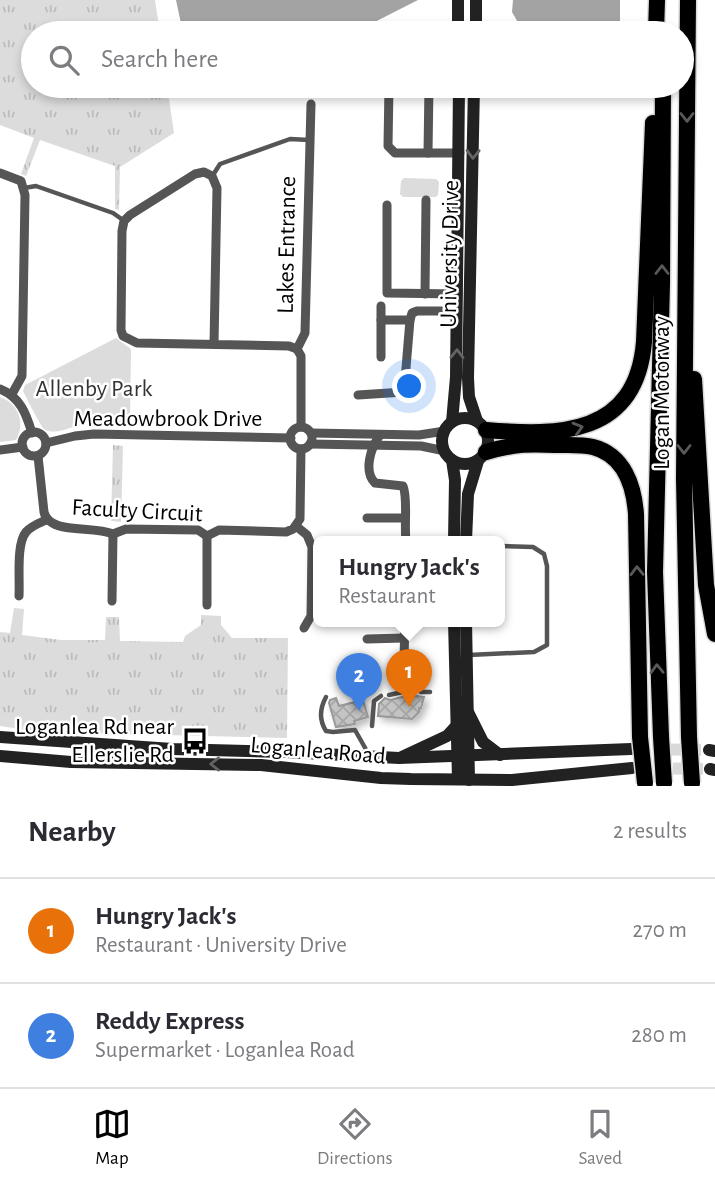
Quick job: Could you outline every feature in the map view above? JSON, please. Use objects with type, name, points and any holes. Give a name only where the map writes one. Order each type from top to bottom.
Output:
[{"type":"highway","points":[[656,21],[657,0]]},
{"type":"highway","points":[[664,0],[664,21]]},
{"type":"highway","name":"Logan Motorway","points":[[688,0],[688,21]]},
{"type":"highway","points":[[482,426],[555,432],[588,426],[610,413],[626,396],[638,373],[644,342],[654,98]]},
{"type":"highway","name":"Logan Motorway","points":[[663,98],[662,297],[655,559],[664,784]]},
{"type":"highway","name":"Logan Motorway","points":[[687,98],[684,534],[692,784]]},
{"type":"highway","points":[[685,332],[694,376],[706,585],[715,634]]},
{"type":"highway","points":[[482,456],[516,444],[592,446],[611,456],[627,474],[636,514],[636,743],[645,784]]},
{"type":"main road","points":[[458,0],[458,21]]},
{"type":"main road","points":[[476,21],[477,0]]},
{"type":"main road","name":"University Drive","points":[[448,427],[456,377],[458,98]]},
{"type":"main road","name":"University Drive","points":[[459,111],[462,98]]},
{"type":"main road","name":"University Drive","points":[[474,98],[468,378],[470,397],[482,426]]},
{"type":"main road","points":[[454,536],[455,480],[449,456],[443,445],[448,427],[465,418],[482,426],[488,438],[468,495],[466,536]]},
{"type":"main road","points":[[449,456],[465,464],[482,456]]},
{"type":"main road","points":[[454,627],[458,724],[463,757]]},
{"type":"main road","points":[[463,783],[468,712],[466,627]]},
{"type":"main road","points":[[468,712],[483,742],[501,756]]},
{"type":"main road","points":[[399,758],[447,736],[458,724]]},
{"type":"main road","name":"Loganlea Road","points":[[0,737],[172,749],[399,758],[501,756],[636,743]]},
{"type":"main road","name":"Loganlea Road","points":[[0,756],[71,762],[261,765],[436,783],[507,783],[632,768]]},
{"type":"street","points":[[389,98],[388,146],[395,153],[460,153]]},
{"type":"street","points":[[428,153],[429,98]]},
{"type":"street","name":"Lakes Entrance","points":[[301,427],[301,356],[297,349],[305,333],[311,104]]},
{"type":"street","points":[[214,344],[217,188],[212,176],[204,172],[195,174],[124,221],[123,336],[137,343],[289,346],[297,349]]},
{"type":"street","points":[[0,173],[21,181],[24,188],[22,376],[12,394]]},
{"type":"street","points":[[425,294],[426,200]]},
{"type":"street","points":[[387,205],[387,293],[458,294]]},
{"type":"street","points":[[381,306],[381,357]]},
{"type":"street","points":[[358,395],[404,392],[412,313],[457,311]]},
{"type":"street","points":[[381,320],[410,320]]},
{"type":"street","points":[[0,389],[12,394],[20,402],[32,433],[23,440],[23,447],[30,456],[38,456]]},
{"type":"street","points":[[301,427],[310,433],[419,435],[448,427]]},
{"type":"street","name":"Meadowbrook Drive","points":[[291,438],[295,430],[301,427]]},
{"type":"street","name":"Meadowbrook Drive","points":[[32,433],[39,433],[46,443],[45,449],[38,456]]},
{"type":"street","points":[[310,433],[310,444]]},
{"type":"street","name":"Meadowbrook Drive","points":[[46,443],[94,434],[291,438]]},
{"type":"street","points":[[380,435],[370,455],[371,480],[380,484],[403,486],[406,490],[405,536]]},
{"type":"street","name":"Meadowbrook Drive","points":[[291,438],[295,446],[301,449]]},
{"type":"street","points":[[304,628],[311,616],[312,547],[307,535],[296,526],[300,519],[301,449],[310,444],[421,446],[449,456]]},
{"type":"street","points":[[0,450],[23,447]]},
{"type":"street","name":"Faculty Circuit","points":[[38,456],[46,520],[57,527],[102,529],[113,534],[126,529],[198,530],[207,536],[219,530],[286,532],[296,526]]},
{"type":"street","points":[[367,518],[404,518]]},
{"type":"street","points":[[19,596],[20,543],[23,534],[30,527],[46,520]]},
{"type":"street","points":[[112,601],[113,534]]},
{"type":"street","points":[[207,536],[207,605]]},
{"type":"street","points":[[404,659],[405,627]]},
{"type":"street","points":[[367,639],[404,638]]},
{"type":"lane","points":[[212,176],[220,164],[290,139],[309,140]]},
{"type":"lane","points":[[24,188],[36,186],[113,213],[124,221]]},
{"type":"lane","points":[[466,655],[534,652],[547,645],[547,566],[544,554],[533,547],[505,546]]},
{"type":"lane","points":[[389,695],[414,691],[429,692]]},
{"type":"lane","points":[[372,726],[373,704],[376,698],[381,696]]},
{"type":"lane","points":[[327,698],[322,705],[322,725],[326,731],[355,730],[370,757]]},
{"type":"green space","points":[[0,0],[155,0],[158,21],[21,21],[21,98],[169,98],[174,133],[120,167],[119,210],[115,209],[115,166],[40,140],[26,176],[21,174],[34,138],[0,125]]},
{"type":"green space","points":[[404,178],[436,179],[439,182],[438,195],[403,197],[400,194],[401,181]]},
{"type":"green space","name":"Allenby Park","points":[[116,338],[131,349],[130,424],[87,424],[57,431],[44,429],[23,391],[25,385]]},
{"type":"green space","points":[[0,397],[12,404],[18,414],[20,427],[16,440],[0,442]]},
{"type":"green space","points":[[113,445],[123,446],[121,522],[111,521]]},
{"type":"green space","points":[[14,608],[24,609],[22,635],[61,640],[105,640],[106,617],[119,617],[120,641],[183,642],[185,636],[201,625],[201,615],[221,616],[221,625],[232,638],[288,638],[287,738],[39,732],[0,726],[0,632],[10,633]]},
{"type":"shaded area","points":[[176,0],[418,0],[377,21],[180,21]]},
{"type":"shaded area","points":[[513,0],[620,0],[620,21],[517,21],[512,12]]},
{"type":"building","points":[[410,695],[424,697],[419,712],[412,719],[378,716],[379,704],[385,698],[390,700]]},
{"type":"building","points":[[336,698],[339,706],[363,700],[368,717],[354,721],[355,724],[336,727],[329,703]]},
{"type":"tunnel","points":[[635,749],[709,750]]},
{"type":"tunnel","points":[[637,768],[710,769]]},
{"type":"place","name":"Hungry Jack's","points":[[409,707]]},
{"type":"place","name":"Reddy Express","points":[[359,711]]},
{"type":"place","name":"Loganlea Rd near Ellerslie Rd","points":[[195,741]]}]
